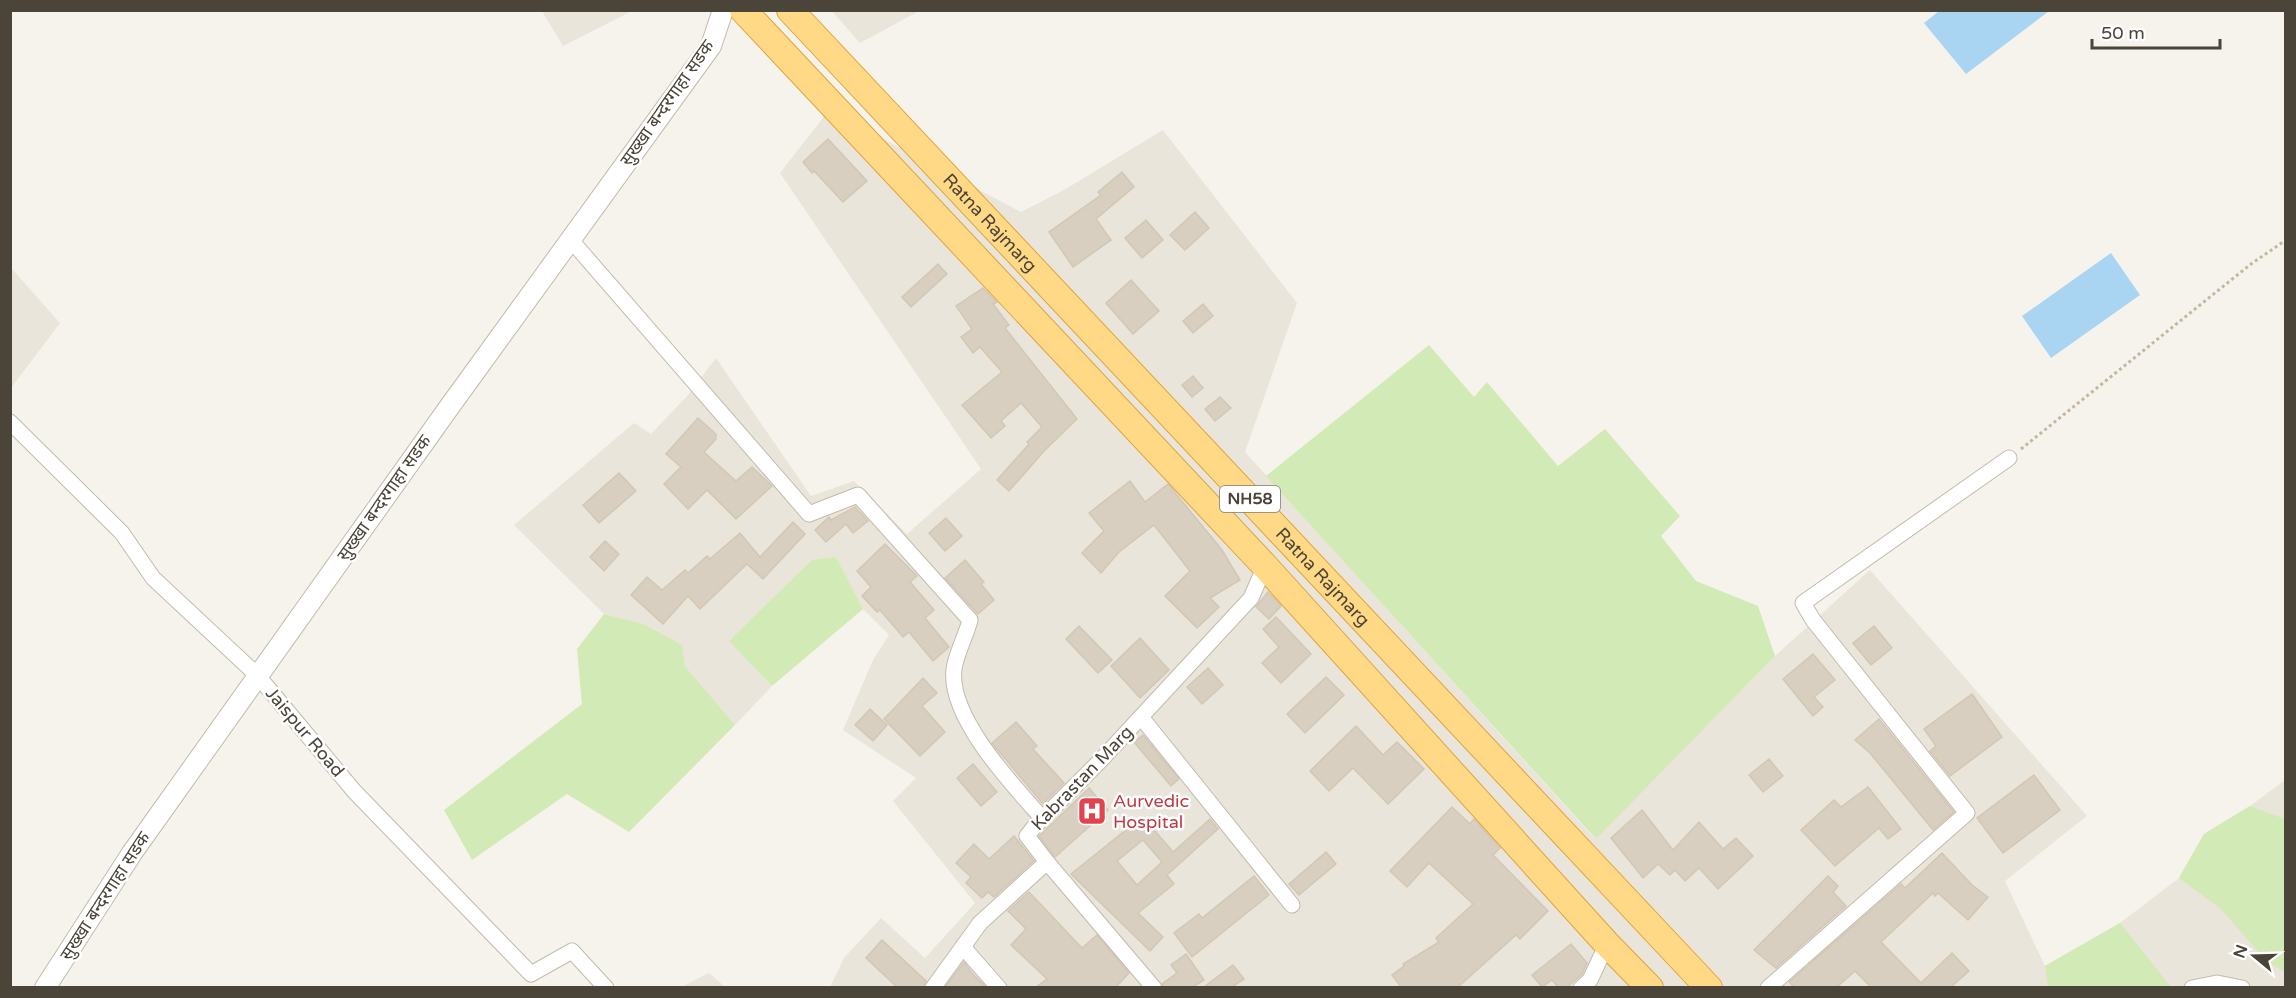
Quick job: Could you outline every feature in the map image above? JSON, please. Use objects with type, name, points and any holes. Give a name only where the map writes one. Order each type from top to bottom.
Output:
[{"type":"highway","name":"Ratna Rajmarg","points":[[743,10],[1265,566],[1607,944],[1650,987]]},
{"type":"highway","name":"Ratna Rajmarg","points":[[790,10],[1709,987]]},
{"type":"street","name":"सुख्खा बन्दरगाहा सडक","points":[[45,987],[132,853],[570,239],[711,46],[723,10]]},
{"type":"street","points":[[570,239],[809,514],[858,495],[970,620],[966,639],[954,669],[960,705],[984,750],[1042,818]]},
{"type":"street","name":"Jaispur Road","points":[[10,422],[122,533],[153,578],[258,676],[354,791],[531,974],[572,951],[606,987]]},
{"type":"street","points":[[1768,987],[1967,813],[1813,620],[1803,603],[2009,458]]},
{"type":"street","name":"Kabrastan Marg","points":[[1047,862],[1027,836],[1251,598],[1265,566]]},
{"type":"street","points":[[1141,717],[1292,905]]},
{"type":"street","points":[[933,987],[980,923],[1047,862],[1154,987]]},
{"type":"street","points":[[1581,987],[1590,980],[1607,944]]},
{"type":"street","points":[[963,947],[999,987]]},
{"type":"street","points":[[2192,987],[2217,984],[2242,987]]},
{"type":"path","points":[[2009,458],[2251,264],[2286,240]]},
{"type":"shaded area","points":[[542,11],[632,11],[563,46]]},
{"type":"shaded area","points":[[832,11],[919,11],[860,43]]},
{"type":"shaded area","points":[[829,110],[1021,212],[1064,190],[1163,130],[1297,303],[1245,452],[1595,839],[1775,656],[1870,570],[2087,816],[2005,881],[2045,966],[2120,923],[2179,878],[2204,834],[2250,806],[2285,780],[2285,987],[830,987],[844,958],[881,918],[925,958],[975,903],[893,801],[916,778],[843,730],[873,660],[889,635],[863,609],[836,557],[729,640],[772,686],[735,725],[685,666],[681,645],[644,624],[604,614],[514,525],[634,423],[651,434],[688,395],[716,358],[811,496],[854,481],[907,534],[981,469],[780,173]]},
{"type":"shaded area","points":[[11,268],[60,323],[10,388]]},
{"type":"shaded area","points":[[709,973],[725,987],[681,987]]},
{"type":"green space","points":[[1429,345],[1474,397],[1487,382],[1558,466],[1605,429],[1680,516],[1661,536],[1696,581],[1758,606],[1775,656],[1596,839],[1266,476]]},
{"type":"green space","points":[[836,557],[863,609],[772,686],[729,641],[812,560]]},
{"type":"green space","points":[[604,614],[644,624],[682,645],[685,666],[735,725],[629,832],[567,794],[472,860],[444,810],[582,704],[577,649]]},
{"type":"green space","points":[[2250,806],[2285,819],[2285,972],[2267,962],[2221,909],[2179,878],[2204,834]]},
{"type":"green space","points":[[2120,923],[2171,987],[2048,987],[2045,966]]},
{"type":"water","points":[[1939,11],[2049,11],[1966,74],[1924,23]]},
{"type":"water","points":[[2111,253],[2140,295],[2051,358],[2022,316]]},
{"type":"building","points":[[828,139],[867,181],[843,202],[803,162]]},
{"type":"building","points":[[1122,172],[1134,187],[1096,219],[1111,240],[1073,267],[1049,232],[1101,195],[1098,192]]},
{"type":"building","points":[[1195,212],[1209,228],[1185,250],[1170,235]]},
{"type":"building","points":[[1146,220],[1163,240],[1142,258],[1125,238]]},
{"type":"building","points":[[938,264],[947,274],[911,307],[902,297]]},
{"type":"building","points":[[1131,280],[1159,311],[1133,334],[1106,303]]},
{"type":"building","points":[[983,288],[997,302],[993,304],[1009,325],[1005,328],[1077,419],[1044,451],[1009,491],[997,480],[1042,427],[1021,403],[1001,421],[1005,426],[991,438],[962,405],[1002,372],[980,347],[973,353],[961,337],[972,329],[956,306]]},
{"type":"building","points":[[1203,304],[1213,316],[1193,333],[1183,321]]},
{"type":"building","points":[[1193,376],[1203,388],[1192,397],[1182,385]]},
{"type":"building","points":[[1220,397],[1231,408],[1215,421],[1205,409]]},
{"type":"building","points":[[698,418],[716,434],[716,439],[704,452],[736,481],[752,467],[772,486],[736,519],[707,490],[688,509],[664,484],[681,467],[666,454]]},
{"type":"building","points":[[619,473],[636,491],[599,523],[583,505]]},
{"type":"building","points":[[1130,481],[1145,502],[1168,484],[1222,550],[1240,580],[1210,598],[1219,607],[1197,628],[1165,596],[1190,571],[1154,525],[1119,552],[1101,573],[1082,553],[1104,531],[1089,513]]},
{"type":"building","points":[[855,507],[868,521],[853,533],[846,524],[826,542],[815,530],[829,517],[831,520]]},
{"type":"building","points":[[946,518],[962,536],[945,551],[929,533]]},
{"type":"building","points":[[793,522],[805,534],[763,579],[747,564],[700,609],[688,596],[663,624],[631,595],[647,577],[662,590],[685,570],[688,573],[707,556],[710,559],[740,533],[760,557]]},
{"type":"building","points":[[605,541],[619,554],[604,571],[590,557]]},
{"type":"building","points":[[885,544],[917,576],[910,582],[934,610],[925,618],[949,647],[933,661],[909,632],[903,637],[880,610],[877,612],[862,596],[871,587],[857,571]]},
{"type":"building","points":[[965,560],[984,582],[981,584],[994,600],[978,614],[945,578]]},
{"type":"building","points":[[1268,592],[1281,606],[1269,619],[1256,607]]},
{"type":"building","points":[[1276,617],[1311,654],[1281,683],[1262,663],[1279,647],[1263,629]]},
{"type":"building","points":[[1079,626],[1112,660],[1098,673],[1066,639]]},
{"type":"building","points":[[1874,626],[1892,648],[1871,665],[1853,643]]},
{"type":"building","points":[[1140,638],[1169,670],[1140,698],[1111,666]]},
{"type":"building","points":[[1813,654],[1835,680],[1814,697],[1823,707],[1813,716],[1783,679]]},
{"type":"building","points":[[1208,668],[1223,685],[1202,704],[1187,687]]},
{"type":"building","points":[[1326,677],[1344,695],[1305,733],[1287,714]]},
{"type":"building","points":[[923,678],[937,693],[922,706],[945,732],[920,756],[884,719]]},
{"type":"building","points":[[1972,694],[2002,737],[1950,776],[1930,751],[1936,746],[1924,729]]},
{"type":"building","points":[[870,709],[887,725],[873,741],[855,725]]},
{"type":"building","points":[[1879,719],[1954,812],[1933,830],[1870,753],[1855,740]]},
{"type":"building","points":[[1016,722],[1037,746],[1033,749],[1064,783],[1043,804],[992,743]]},
{"type":"building","points":[[1356,726],[1383,755],[1397,742],[1424,769],[1388,804],[1353,768],[1329,791],[1310,771]]},
{"type":"building","points":[[1143,735],[1179,779],[1171,786],[1134,742]]},
{"type":"building","points":[[1769,759],[1783,776],[1763,792],[1749,775]]},
{"type":"building","points":[[973,764],[997,792],[981,806],[957,778]]},
{"type":"building","points":[[2034,775],[2060,810],[2003,853],[1977,818]]},
{"type":"building","points":[[1868,787],[1901,829],[1888,839],[1879,828],[1835,866],[1801,830],[1834,800],[1841,807]]},
{"type":"building","points":[[1089,788],[1108,810],[1055,857],[1039,836]]},
{"type":"building","points":[[1452,807],[1470,824],[1474,819],[1500,848],[1493,855],[1548,911],[1520,939],[1516,935],[1458,987],[1401,987],[1392,975],[1404,966],[1403,964],[1439,942],[1436,938],[1473,904],[1429,863],[1407,887],[1390,871]]},
{"type":"building","points":[[1642,810],[1673,850],[1699,822],[1723,849],[1736,838],[1753,856],[1718,889],[1699,868],[1685,881],[1675,870],[1670,875],[1658,864],[1643,878],[1611,838]]},
{"type":"building","points":[[1210,819],[1218,829],[1167,875],[1174,884],[1138,913],[1163,937],[1150,951],[1071,874],[1137,821],[1144,830],[1150,825],[1173,852]],"holes":[[[1143,840],[1162,862],[1137,885],[1117,861]]]},
{"type":"building","points":[[1014,836],[1034,861],[994,897],[988,892],[982,898],[966,883],[971,877],[956,863],[974,844],[989,859]]},
{"type":"building","points":[[1326,852],[1336,864],[1299,895],[1289,884]]},
{"type":"building","points":[[1942,853],[1972,885],[1988,897],[1968,920],[1938,893],[1935,896],[1933,893],[1881,942],[1921,983],[1952,953],[1969,971],[1951,987],[1871,987],[1855,971],[1837,987],[1794,987],[1789,982],[1901,884],[1905,888]]},
{"type":"building","points":[[1254,876],[1269,895],[1192,957],[1174,933],[1199,914],[1202,918]]},
{"type":"building","points":[[1828,876],[1838,886],[1833,892],[1846,906],[1776,968],[1754,950]]},
{"type":"building","points":[[1029,892],[1082,948],[1097,935],[1129,973],[1116,987],[1036,987],[1047,979],[1011,945],[1026,929],[1008,911]]},
{"type":"building","points":[[882,940],[926,981],[923,987],[897,987],[866,958]]},
{"type":"building","points":[[1571,944],[1587,963],[1582,974],[1567,987],[1558,987],[1552,980],[1542,987],[1532,975]]},
{"type":"building","points":[[1186,954],[1204,980],[1193,987],[1164,987],[1162,984],[1177,973],[1171,965]]},
{"type":"building","points":[[964,962],[972,973],[986,987],[945,987]]},
{"type":"building","points":[[1233,965],[1244,979],[1232,987],[1204,987]]},
{"type":"place","name":"Aurvedic Hospital","points":[[1092,811]]}]
